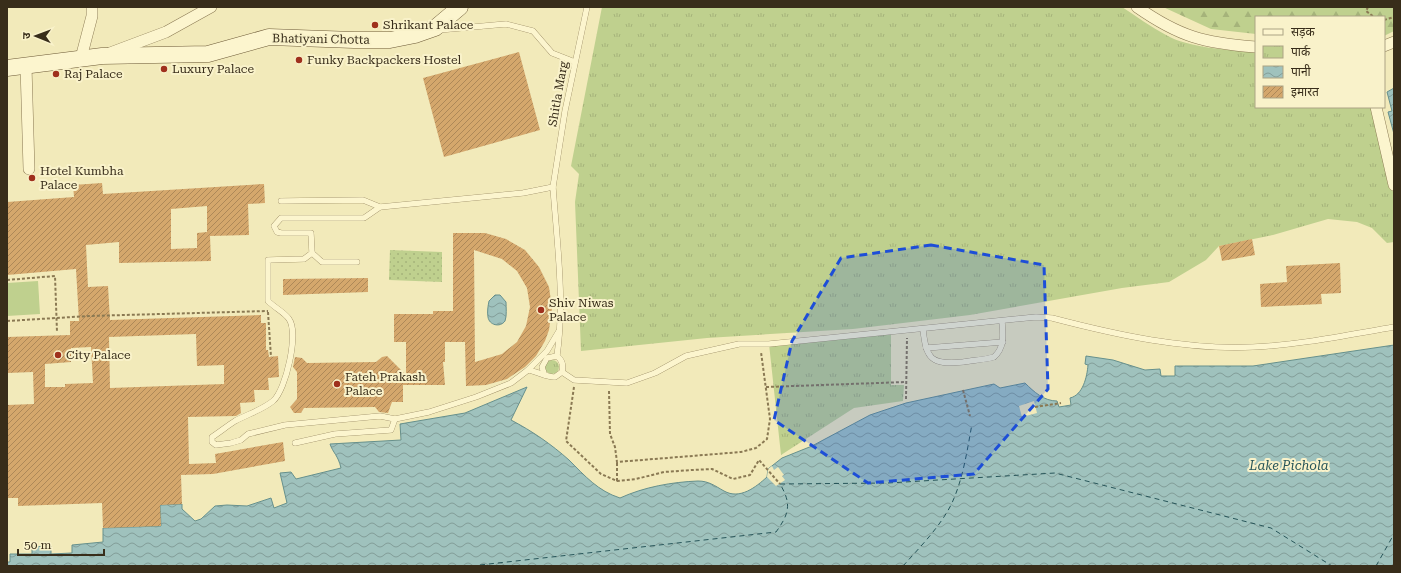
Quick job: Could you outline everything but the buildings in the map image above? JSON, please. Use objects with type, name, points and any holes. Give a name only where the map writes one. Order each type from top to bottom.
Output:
[{"type":"main road","name":"Bhatiyani Chotta","points":[[7,68],[102,56],[208,54],[269,37],[390,40],[415,35],[435,28],[460,7]]},
{"type":"street","points":[[81,58],[92,16],[92,7]]},
{"type":"street","points":[[102,56],[166,32],[211,7]]},
{"type":"street","points":[[1137,7],[1168,27],[1186,36],[1205,41],[1255,47]]},
{"type":"street","points":[[26,66],[29,169]]},
{"type":"street","points":[[1376,108],[1394,185]]},
{"type":"lane","name":"Shitla Marg","points":[[556,356],[559,330],[561,280],[553,187],[575,62],[587,7]]},
{"type":"lane","points":[[435,28],[440,30],[506,24],[533,31],[552,53],[575,62]]},
{"type":"lane","points":[[280,201],[363,200],[380,207],[523,193],[553,187]]},
{"type":"lane","points":[[357,262],[322,262],[312,253],[312,233],[280,233],[277,232],[274,226],[277,221],[286,218],[364,218],[380,207]]},
{"type":"lane","points":[[312,253],[304,259],[268,260],[268,301],[290,320],[294,338],[291,356],[281,388],[275,400],[212,437],[212,442],[216,445],[231,443],[241,440],[248,434],[285,425],[380,416],[396,419],[429,412],[476,397],[511,383],[528,370],[546,351],[559,330]]},
{"type":"lane","points":[[562,372],[574,380],[627,383],[655,373],[686,356],[739,344],[907,331],[1044,317],[1163,342],[1235,347],[1278,345],[1394,327]]},
{"type":"lane","points":[[923,329],[926,348],[934,360],[946,363],[988,359],[998,353],[1003,342],[1002,321]]},
{"type":"lane","points":[[926,348],[1003,342]]},
{"type":"lane","points":[[544,373],[542,367],[544,360],[548,356],[556,356],[563,365],[562,372]]},
{"type":"lane","points":[[528,370],[544,373],[552,378],[562,372]]},
{"type":"lane","points":[[296,443],[336,434],[391,430],[396,419]]},
{"type":"path","points":[[1368,7],[1366,11],[1373,16]]},
{"type":"path","points":[[7,280],[55,276],[57,332]]},
{"type":"path","points":[[268,311],[271,357]]},
{"type":"path","points":[[7,321],[268,311],[282,312]]},
{"type":"path","points":[[906,399],[907,331]]},
{"type":"path","points":[[617,462],[741,452],[756,448],[767,439],[770,419],[760,343]]},
{"type":"path","points":[[574,380],[566,441],[601,474],[617,480],[636,479],[670,472],[712,469],[733,479],[750,475],[759,460],[780,484]]},
{"type":"path","points":[[766,387],[906,382]]},
{"type":"path","points":[[609,383],[610,434],[615,447],[617,480]]},
{"type":"path","points":[[963,390],[970,416]]},
{"type":"path","points":[[1035,407],[1061,403]]},
{"type":"highlighted area","points":[[931,245],[1044,265],[1048,389],[974,474],[868,483],[774,420],[792,341],[841,258]]},
{"type":"green space","points":[[602,7],[1122,7],[1155,29],[1186,43],[1210,48],[1255,52],[1255,108],[1377,108],[1394,186],[1394,242],[1387,243],[1372,228],[1357,222],[1328,219],[1273,235],[1219,246],[1206,260],[1169,282],[1122,288],[970,315],[853,329],[707,338],[581,351],[575,202],[579,174],[571,166]]},
{"type":"green space","points":[[1163,7],[1394,7],[1394,31],[1385,36],[1385,16],[1255,16],[1255,34],[1211,29]]},
{"type":"green space","points":[[390,250],[442,252],[442,282],[389,280]]},
{"type":"green space","points":[[38,281],[40,314],[7,316],[7,283]]},
{"type":"green space","points":[[891,332],[891,385],[904,385],[903,401],[854,408],[781,455],[769,344]]},
{"type":"green space","points":[[552,360],[557,362],[559,367],[557,372],[552,374],[547,372],[545,367],[547,362]]},
{"type":"water","points":[[1394,88],[1394,134],[1388,112],[1392,111],[1387,92]]},
{"type":"water","points":[[495,295],[500,295],[506,302],[505,321],[498,325],[490,322],[488,315],[489,301]]},
{"type":"water","name":"Lake Pichola","points":[[1394,345],[1394,566],[7,566],[7,562],[10,562],[10,554],[32,554],[32,547],[51,546],[51,554],[72,553],[72,545],[103,542],[103,528],[161,526],[160,505],[182,504],[182,509],[195,521],[201,519],[215,506],[247,506],[271,498],[274,508],[287,503],[280,473],[291,472],[296,479],[341,468],[330,444],[401,440],[400,424],[465,413],[527,387],[511,420],[548,443],[598,487],[612,495],[620,498],[658,486],[698,481],[709,483],[724,491],[736,494],[747,491],[758,485],[767,477],[768,469],[782,458],[812,446],[870,415],[906,403],[994,384],[1000,388],[1025,383],[1044,398],[1057,401],[1059,407],[1071,405],[1070,398],[1078,393],[1084,385],[1088,365],[1085,364],[1086,356],[1113,360],[1145,370],[1160,369],[1161,376],[1175,376],[1175,366],[1253,366]]},
{"type":"pier","points":[[1034,401],[1037,413],[1022,417],[1019,406]]},
{"type":"pier","points":[[772,466],[774,470],[778,467],[784,475],[782,476],[785,480],[776,486],[767,477],[768,469]]},
{"type":"ferry route","points":[[903,566],[935,529],[951,505],[962,476],[972,424]]},
{"type":"ferry route","points":[[780,484],[888,483],[1055,473],[1271,528],[1332,566]]},
{"type":"ferry route","points":[[471,566],[776,532],[784,520],[787,509],[786,497],[780,484]]},
{"type":"ferry route","points":[[1376,566],[1394,534]]},
{"type":"place","name":"Shrikant Palace","points":[[375,25]]},
{"type":"place","name":"Funky Backpackers Hostel","points":[[299,60]]},
{"type":"place","name":"Luxury Palace","points":[[164,69]]},
{"type":"place","name":"Raj Palace","points":[[56,74]]},
{"type":"place","name":"Hotel Kumbha Palace","points":[[32,178]]},
{"type":"place","name":"Shiv Niwas Palace","points":[[541,310]]},
{"type":"place","name":"City Palace","points":[[58,355]]},
{"type":"place","name":"Fateh Prakash Palace","points":[[337,384]]}]
